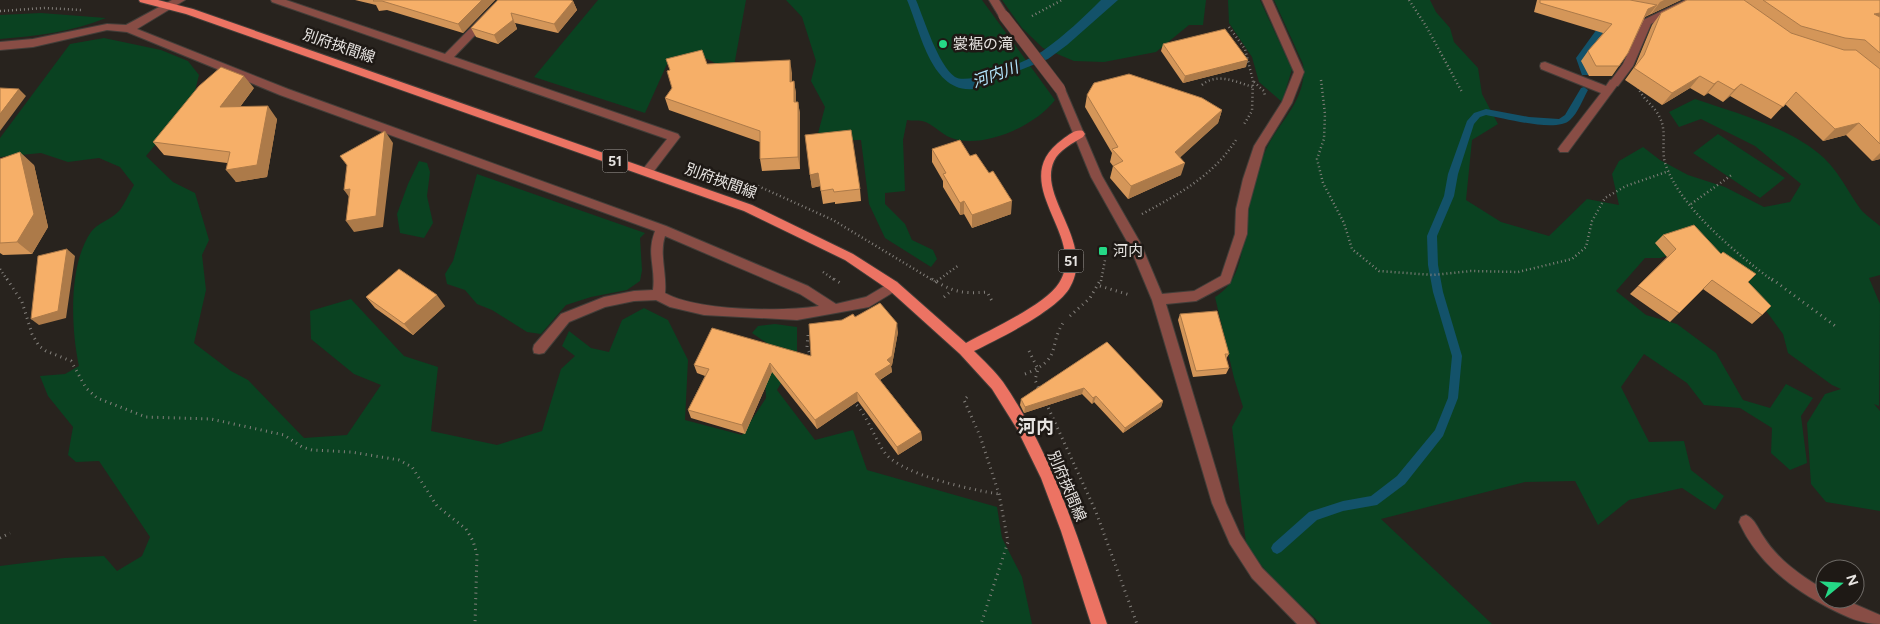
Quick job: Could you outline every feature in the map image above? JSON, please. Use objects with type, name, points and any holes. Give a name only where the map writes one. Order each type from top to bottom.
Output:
[{"type":"main road","name":"別府挾間線","points":[[144,0],[175,3],[208,17],[748,208],[801,232],[849,258],[893,286],[924,311],[965,350],[997,385],[1022,426],[1043,468],[1068,531],[1099,624]]},
{"type":"main road","name":"51","points":[[965,350],[1031,312],[1052,298],[1064,286],[1070,272],[1071,256],[1047,183],[1048,162],[1060,147],[1079,134]]},
{"type":"street","points":[[276,0],[674,137],[647,172]]},
{"type":"street","points":[[446,59],[504,0]]},
{"type":"street","points":[[994,0],[1060,89],[1097,177],[1134,244],[1158,300],[1219,503],[1235,539],[1257,573],[1308,624]]},
{"type":"street","points":[[1158,300],[1196,296],[1226,279],[1241,234],[1242,209],[1249,179],[1260,146],[1287,103],[1299,72],[1267,0]]},
{"type":"street","points":[[1564,149],[1628,66],[1647,22],[1693,0]]},
{"type":"street","points":[[128,29],[175,3]]},
{"type":"street","points":[[0,46],[50,40],[108,27],[128,29],[284,92],[662,229],[804,290],[834,309]]},
{"type":"street","points":[[1545,66],[1611,87]]},
{"type":"street","points":[[658,295],[660,281],[656,245],[662,229]]},
{"type":"street","points":[[539,350],[566,318],[604,302],[634,296],[658,295],[670,302],[704,310],[797,315],[869,302],[893,286]]},
{"type":"street","points":[[1746,522],[1756,542],[1776,564],[1803,586],[1825,599],[1880,623]]},
{"type":"path","points":[[1409,0],[1426,26],[1462,92]]},
{"type":"path","points":[[0,11],[44,8],[88,10]]},
{"type":"path","points":[[1229,27],[1245,49],[1250,64],[1253,87],[1252,111],[1242,128]]},
{"type":"path","points":[[1628,66],[1635,72],[1641,96],[1661,118],[1664,135],[1664,162],[1690,204],[1727,242],[1777,283],[1838,328]]},
{"type":"path","points":[[1321,74],[1324,139],[1317,159],[1323,183],[1344,223],[1352,249],[1379,271],[1432,275],[1471,271],[1518,272],[1572,259],[1586,247],[1588,229],[1606,197],[1635,183],[1669,172]]},
{"type":"path","points":[[1202,85],[1206,79],[1219,78],[1253,87]]},
{"type":"path","points":[[1124,224],[1174,197],[1210,174],[1228,153],[1238,136]]},
{"type":"path","points":[[1690,204],[1733,174]]},
{"type":"path","points":[[1025,374],[1038,369],[1054,353],[1058,331],[1064,321],[1077,312],[1100,286],[1104,278],[1105,260]]},
{"type":"path","points":[[935,282],[959,265]]},
{"type":"path","points":[[0,269],[22,301],[31,335],[37,347],[47,353],[71,361],[75,366],[79,379],[97,398],[146,417],[211,419],[284,435],[312,450],[351,452],[400,460],[412,468],[436,506],[466,529],[474,541],[477,554],[476,624]]},
{"type":"path","points":[[1100,286],[1132,296]]},
{"type":"path","points":[[944,297],[951,292]]},
{"type":"path","points":[[814,312],[807,341],[809,354],[815,363]]},
{"type":"path","points":[[1029,351],[1038,369],[1035,380],[1041,393]]},
{"type":"path","points":[[849,396],[862,410],[886,454],[910,470],[973,490],[999,494]]},
{"type":"path","points":[[967,397],[964,400],[980,436],[999,494],[1008,542],[981,624]]},
{"type":"path","points":[[1045,401],[1078,466],[1098,514],[1122,575],[1137,624]]},
{"type":"path","points":[[0,538],[10,534]]},
{"type":"green space","points":[[598,0],[746,0],[734,66],[717,64],[707,59],[667,64],[645,113],[534,77]]},
{"type":"green space","points":[[786,0],[982,0],[1055,100],[1035,119],[1021,127],[1006,134],[976,141],[949,137],[926,122],[907,120],[903,140],[905,191],[885,193],[885,204],[905,224],[912,240],[933,250],[937,259],[931,267],[885,238],[869,204],[861,140],[816,141],[825,107],[811,81],[816,61],[802,17]]},
{"type":"green space","points":[[1002,0],[1206,0],[1203,25],[1189,25],[1156,52],[1104,62],[1074,61],[1043,48],[1022,28]]},
{"type":"green space","points":[[1228,0],[1260,0],[1292,69],[1282,102],[1259,82],[1252,57],[1229,23]]},
{"type":"green space","points":[[1274,0],[1430,0],[1436,12],[1450,28],[1454,42],[1478,68],[1482,94],[1498,124],[1472,140],[1466,200],[1501,222],[1549,236],[1587,199],[1619,205],[1612,174],[1619,161],[1643,147],[1660,160],[1688,175],[1725,187],[1764,207],[1790,202],[1801,184],[1755,146],[1701,119],[1679,127],[1669,112],[1695,99],[1780,130],[1811,147],[1835,170],[1862,211],[1880,226],[1880,275],[1869,278],[1880,304],[1879,406],[1874,404],[1880,411],[1880,511],[1826,502],[1811,484],[1807,423],[1825,394],[1841,389],[1832,385],[1788,353],[1783,334],[1743,279],[1685,251],[1660,258],[1645,258],[1616,291],[1646,315],[1677,324],[1716,353],[1743,400],[1770,408],[1786,384],[1813,398],[1801,416],[1807,463],[1790,470],[1771,453],[1772,428],[1740,408],[1704,405],[1687,383],[1644,354],[1621,387],[1649,442],[1684,441],[1691,470],[1724,496],[1715,510],[1682,488],[1629,500],[1598,525],[1575,481],[1525,482],[1381,519],[1492,624],[1321,624],[1279,585],[1261,565],[1246,543],[1232,427],[1243,407],[1234,378],[1215,297],[1231,282],[1236,273],[1242,252],[1255,180],[1260,165],[1268,145],[1295,102],[1303,78],[1303,64]]},
{"type":"green space","points":[[41,13],[106,18],[67,30],[0,39],[0,15]]},
{"type":"green space","points":[[104,38],[161,50],[188,61],[199,75],[193,99],[146,156],[173,182],[195,193],[209,240],[202,255],[206,290],[194,343],[231,371],[248,380],[304,438],[347,435],[381,385],[354,374],[311,339],[310,311],[351,299],[404,356],[438,367],[431,431],[497,445],[542,431],[561,369],[575,356],[562,346],[569,331],[591,348],[609,352],[622,320],[644,308],[668,320],[688,360],[685,420],[742,435],[766,398],[765,372],[783,354],[752,333],[758,326],[775,324],[797,327],[797,356],[777,390],[815,440],[853,430],[867,470],[997,507],[1002,538],[1022,577],[1032,624],[0,624],[0,566],[64,558],[104,556],[117,571],[142,556],[150,537],[99,461],[76,462],[68,455],[73,427],[48,396],[40,376],[65,374],[79,366],[73,316],[73,297],[78,262],[91,232],[119,211],[134,185],[120,167],[99,158],[68,162],[41,153],[0,157],[0,138],[70,44]]},
{"type":"green space","points":[[1718,134],[1785,178],[1760,198],[1693,153]]},
{"type":"green space","points":[[419,161],[427,163],[430,172],[427,196],[433,223],[424,238],[400,233],[397,214]]},
{"type":"green space","points":[[477,174],[645,233],[640,238],[642,270],[640,281],[627,290],[591,297],[566,305],[541,334],[527,332],[492,310],[477,304],[465,290],[447,284],[445,274],[453,261]]},
{"type":"water","name":"河内川","points":[[907,0],[916,0],[943,63],[955,77],[962,79],[1000,71],[1027,60],[1059,38],[1101,0],[1118,0],[1067,45],[1048,59],[973,89],[959,88],[947,81],[937,71],[929,57]]},
{"type":"building","points":[[374,0],[482,0],[458,24]]},
{"type":"building","points":[[498,0],[573,1],[554,24],[511,13],[513,20],[494,35],[471,28]]},
{"type":"building","points":[[1540,0],[1630,0],[1657,5],[1648,9],[1628,53],[1619,66],[1596,66],[1588,51],[1612,24],[1540,3]]},
{"type":"building","points":[[1687,0],[1744,0],[1791,33],[1844,50],[1856,50],[1880,69],[1880,144],[1859,123],[1835,129],[1796,92],[1783,107],[1741,84],[1734,90],[1718,81],[1714,84],[1700,76],[1672,93],[1634,68],[1644,55],[1661,13]]},
{"type":"building","points":[[1763,0],[1880,0],[1880,13],[1874,14],[1880,17],[1880,53],[1865,40],[1845,38],[1801,26]]},
{"type":"building","points":[[1225,29],[1248,60],[1185,76],[1163,44]]},
{"type":"building","points":[[702,50],[707,64],[790,60],[790,82],[794,81],[794,102],[798,102],[798,157],[760,159],[760,131],[665,98],[672,88],[667,71],[670,70],[666,59]]},
{"type":"building","points":[[221,67],[244,76],[220,107],[268,106],[257,165],[226,170],[230,152],[153,142],[199,86]]},
{"type":"building","points":[[1129,74],[1202,98],[1222,110],[1175,152],[1185,163],[1131,186],[1113,166],[1123,161],[1112,149],[1118,147],[1087,95],[1094,83]]},
{"type":"building","points":[[0,88],[19,89],[0,114]]},
{"type":"building","points":[[851,130],[860,189],[834,192],[833,189],[821,191],[818,173],[810,175],[805,135]]},
{"type":"building","points":[[385,131],[376,216],[346,221],[350,189],[344,190],[347,165],[340,156]]},
{"type":"building","points":[[960,140],[970,156],[976,154],[989,173],[993,171],[1012,201],[972,215],[964,201],[960,203],[943,174],[946,173],[932,149]]},
{"type":"building","points":[[20,152],[34,214],[17,242],[0,243],[0,159]]},
{"type":"building","points":[[1694,225],[1721,254],[1723,252],[1756,274],[1748,282],[1771,306],[1762,315],[1712,280],[1679,313],[1638,286],[1676,249],[1663,235]]},
{"type":"building","points":[[67,249],[58,311],[31,319],[38,256]]},
{"type":"building","points":[[399,269],[437,295],[404,324],[366,297]]},
{"type":"building","points":[[880,303],[897,323],[892,356],[887,360],[891,364],[875,374],[921,432],[897,447],[857,392],[815,420],[770,363],[742,425],[688,410],[709,369],[694,365],[712,328],[811,356],[809,324],[842,320],[853,314],[855,317]]},
{"type":"building","points":[[1217,311],[1229,354],[1225,354],[1229,368],[1196,371],[1180,314]]},
{"type":"building","points":[[1107,342],[1163,401],[1125,428],[1096,396],[1093,398],[1084,388],[1025,407],[1021,399]]},
{"type":"waterway","points":[[1585,73],[1580,58],[1601,30],[1612,0]]},
{"type":"waterway","points":[[1277,548],[1313,516],[1343,506],[1373,501],[1401,480],[1439,433],[1453,398],[1457,356],[1438,292],[1433,265],[1432,236],[1449,196],[1453,174],[1470,123],[1477,115],[1486,112],[1529,120],[1561,122],[1568,117],[1584,90]]},
{"type":"place","name":"裳裾の滝","points":[[943,44]]},
{"type":"place","name":"河内","points":[[1103,251]]},
{"type":"district","name":"河内","points":[[1036,427]]}]
